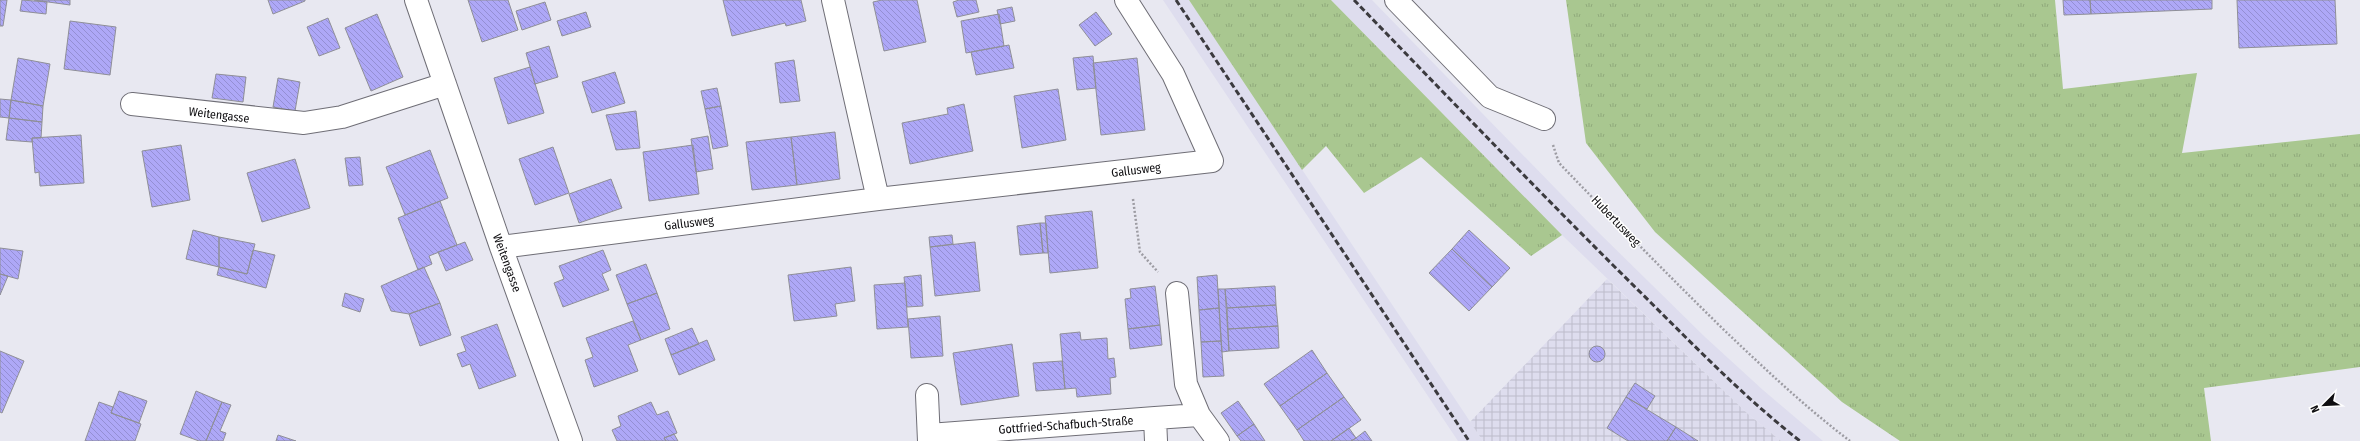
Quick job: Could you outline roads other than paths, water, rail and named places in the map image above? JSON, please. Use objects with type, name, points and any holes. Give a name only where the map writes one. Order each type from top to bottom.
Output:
[{"type":"street","name":"Weitengasse","points":[[416,0],[500,247],[571,441]]},
{"type":"street","points":[[833,0],[878,199]]},
{"type":"street","name":"Gallusweg","points":[[500,247],[878,199],[1212,161],[1172,74],[1126,0]]},
{"type":"street","points":[[1396,0],[1490,97],[1544,119]]},
{"type":"street","name":"Weitengasse","points":[[132,104],[304,123],[342,117],[445,84]]},
{"type":"street","points":[[1177,293],[1186,384],[1199,415],[1218,441]]},
{"type":"street","name":"Gottfried-Schafbuch-Straße","points":[[927,395],[929,438],[1199,415]]},
{"type":"street","points":[[1155,418],[1156,441]]},
{"type":"railway","points":[[1176,0],[1469,441]]},
{"type":"railway","points":[[1354,0],[1492,143],[1694,345],[1735,385],[1800,441]]}]
